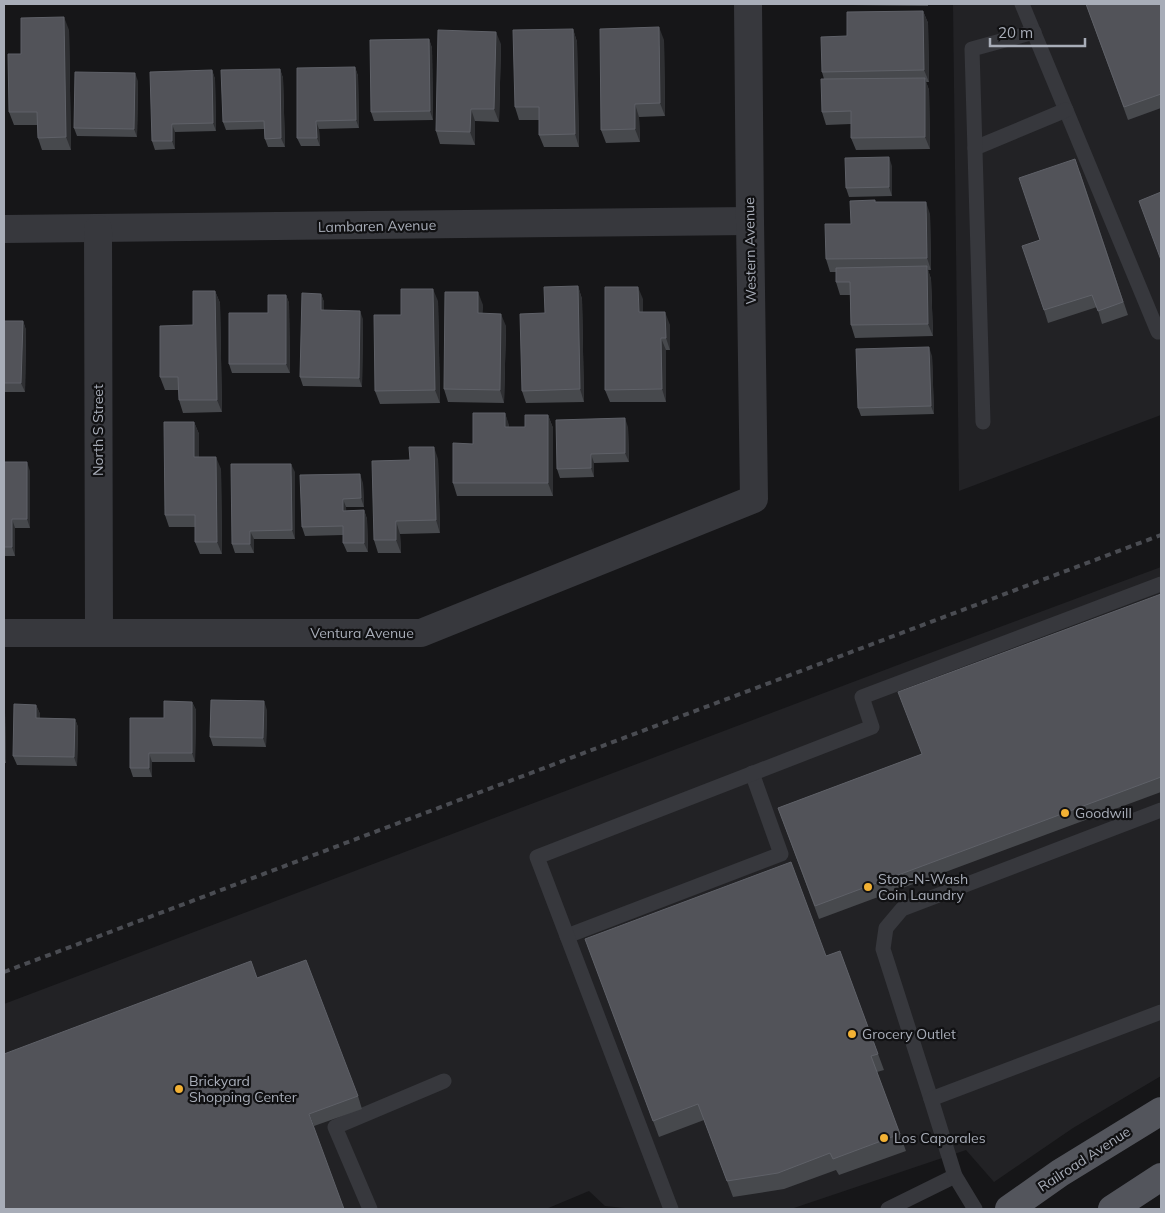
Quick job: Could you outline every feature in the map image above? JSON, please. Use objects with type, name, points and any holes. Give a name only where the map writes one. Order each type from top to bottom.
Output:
[{"type":"main road","name":"Railroad Avenue","points":[[1009,1209],[1060,1173],[1161,1111]]},
{"type":"main road","points":[[1112,1209],[1161,1177]]},
{"type":"street","name":"Western Avenue","points":[[748,4],[754,499]]},
{"type":"street","name":"Lambaren Avenue","points":[[4,229],[750,221]]},
{"type":"street","name":"North S Street","points":[[98,229],[99,632]]},
{"type":"street","name":"Ventura Avenue","points":[[4,633],[421,633],[754,499]]},
{"type":"lane","points":[[1022,4],[1158,332]]},
{"type":"lane","points":[[983,422],[972,49],[1034,32]]},
{"type":"lane","points":[[975,148],[1066,110]]},
{"type":"lane","points":[[671,1209],[537,857],[872,727],[862,697],[1161,584]]},
{"type":"lane","points":[[567,936],[781,854],[752,773]]},
{"type":"lane","points":[[975,1209],[955,1176],[883,950],[886,928],[902,909],[1161,810]]},
{"type":"lane","points":[[931,1099],[1161,1012]]},
{"type":"lane","points":[[370,1209],[335,1127],[444,1081]]},
{"type":"lane","points":[[890,1209],[955,1176]]},
{"type":"shaded area","points":[[953,4],[1161,4],[1161,415],[959,491]]},
{"type":"shaded area","points":[[1161,567],[1161,1076],[1073,1128],[994,1182],[966,1150],[791,1209],[634,1209],[605,1206],[589,1191],[546,1209],[4,1209],[4,1004]]},
{"type":"building","points":[[1086,4],[1161,4],[1161,94],[1124,107]]},
{"type":"building","points":[[923,11],[924,70],[822,72],[821,37],[847,36],[847,12]]},
{"type":"building","points":[[64,17],[66,137],[38,138],[37,112],[9,112],[8,54],[21,54],[21,18]]},
{"type":"building","points":[[659,27],[660,103],[635,104],[635,129],[601,130],[600,29]]},
{"type":"building","points":[[573,29],[575,134],[539,135],[539,107],[515,107],[513,30]]},
{"type":"building","points":[[438,30],[496,32],[494,109],[471,109],[470,132],[436,131]]},
{"type":"building","points":[[429,39],[430,111],[371,112],[370,40]]},
{"type":"building","points":[[355,67],[356,120],[316,121],[317,138],[297,138],[297,68]]},
{"type":"building","points":[[280,69],[281,138],[265,139],[264,121],[223,122],[221,70]]},
{"type":"building","points":[[212,70],[213,123],[172,124],[172,141],[152,141],[150,72]]},
{"type":"building","points":[[75,72],[135,73],[134,129],[74,128]]},
{"type":"building","points":[[925,78],[925,137],[851,138],[851,111],[822,112],[821,79]]},
{"type":"building","points":[[889,157],[889,187],[846,188],[845,158]]},
{"type":"building","points":[[1075,159],[1123,302],[1098,311],[1092,295],[1044,310],[1022,246],[1040,240],[1019,178]]},
{"type":"building","points":[[1161,192],[1161,260],[1139,201]]},
{"type":"building","points":[[875,200],[875,202],[926,202],[927,258],[826,259],[825,224],[851,224],[850,201]]},
{"type":"building","points":[[927,266],[928,324],[851,325],[850,282],[836,282],[836,268]]},
{"type":"building","points":[[578,286],[580,389],[522,391],[520,314],[545,313],[544,287]]},
{"type":"building","points":[[605,287],[638,287],[639,312],[665,312],[666,338],[661,338],[662,389],[605,390]]},
{"type":"building","points":[[401,289],[433,289],[435,390],[375,391],[374,315],[401,315]]},
{"type":"building","points":[[193,291],[215,291],[217,400],[179,400],[178,377],[160,377],[160,326],[193,325]]},
{"type":"building","points":[[445,292],[478,292],[478,313],[501,314],[500,390],[444,389]]},
{"type":"building","points":[[302,293],[321,294],[321,310],[360,311],[359,378],[300,377]]},
{"type":"building","points":[[268,295],[286,295],[286,364],[229,364],[229,313],[268,313]]},
{"type":"building","points":[[4,321],[23,321],[21,383],[4,383]]},
{"type":"building","points":[[929,347],[931,406],[858,408],[856,349]]},
{"type":"building","points":[[473,413],[505,413],[505,427],[525,427],[525,415],[548,415],[548,483],[453,483],[453,443],[473,444]]},
{"type":"building","points":[[625,418],[625,453],[591,454],[591,468],[557,469],[556,420]]},
{"type":"building","points":[[164,422],[194,422],[194,457],[216,457],[217,542],[195,542],[195,515],[165,515]]},
{"type":"building","points":[[409,447],[434,447],[436,520],[396,521],[396,540],[374,540],[372,461],[410,460]]},
{"type":"building","points":[[4,462],[27,462],[27,519],[12,519],[12,547],[4,547]]},
{"type":"building","points":[[231,464],[291,464],[292,530],[250,531],[250,544],[232,544]]},
{"type":"building","points":[[360,474],[361,498],[343,499],[343,511],[364,510],[364,543],[343,543],[343,526],[302,527],[300,475]]},
{"type":"building","points":[[1161,594],[1161,777],[815,906],[778,808],[922,754],[898,692]]},
{"type":"building","points":[[211,700],[264,701],[263,738],[210,737]]},
{"type":"building","points":[[164,701],[192,702],[192,753],[149,753],[149,768],[130,768],[130,718],[164,718]]},
{"type":"building","points":[[14,704],[36,705],[36,718],[75,719],[74,757],[13,756]]},
{"type":"building","points":[[791,862],[826,956],[840,951],[878,1054],[871,1056],[900,1134],[833,1159],[830,1153],[778,1173],[727,1181],[698,1104],[653,1121],[585,939]]},
{"type":"building","name":"Brickyard Shopping Center","points":[[306,960],[358,1096],[309,1114],[344,1209],[4,1209],[4,1054],[251,961],[257,978]]},
{"type":"railway","points":[[4,972],[1161,535]]},
{"type":"place","name":"Goodwill","points":[[1065,813]]},
{"type":"place","name":"Stop-N-Wash Coin Laundry","points":[[868,887]]},
{"type":"place","name":"Grocery Outlet","points":[[852,1034]]},
{"type":"place","name":"Brickyard Shopping Center","points":[[179,1089]]},
{"type":"place","name":"Los Caporales","points":[[884,1138]]}]
